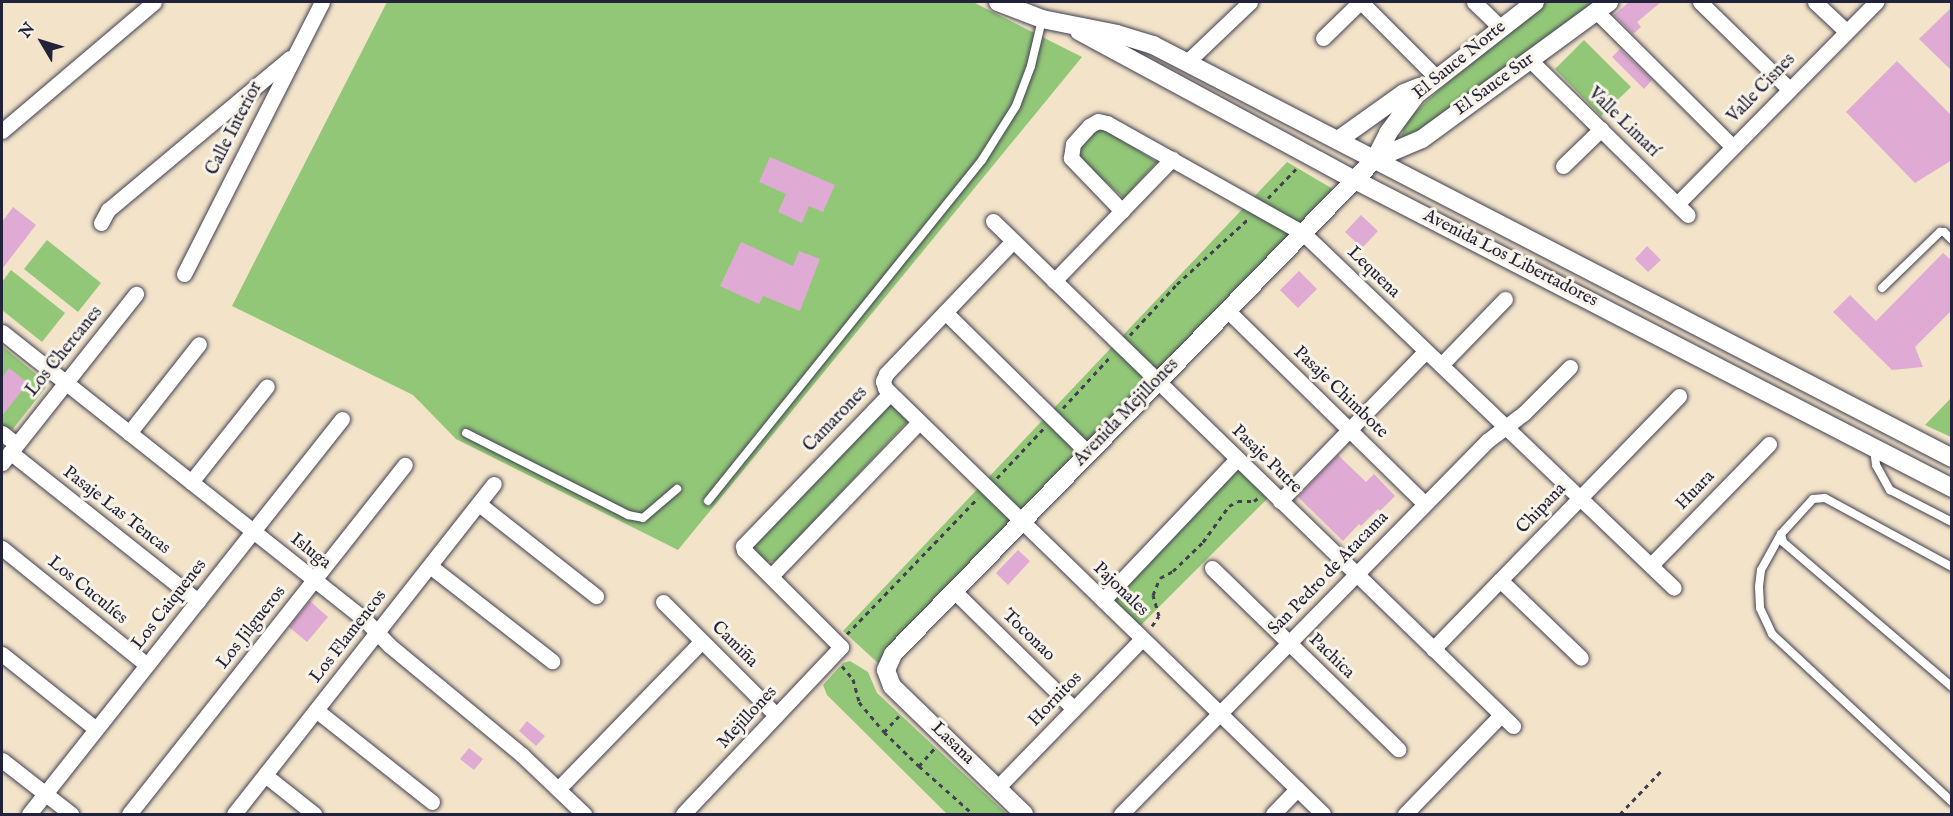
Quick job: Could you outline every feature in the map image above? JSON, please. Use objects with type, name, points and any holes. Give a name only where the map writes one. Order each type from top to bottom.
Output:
[{"type":"street","points":[[2,131],[154,2]]},
{"type":"street","name":"Calle Interior","points":[[184,274],[322,2]]},
{"type":"street","name":"Avenida Los Libertadores","points":[[998,2],[1042,19],[1135,39],[1187,62],[1952,458]]},
{"type":"street","points":[[1187,62],[1250,2]]},
{"type":"street","points":[[1323,38],[1361,2],[1431,81],[1404,93],[1338,141]]},
{"type":"street","points":[[1474,2],[1501,28]]},
{"type":"street","name":"El Sauce Norte","points":[[1375,159],[1388,133],[1407,105],[1431,81],[1535,2]]},
{"type":"street","points":[[1700,2],[1789,89]]},
{"type":"street","points":[[1815,2],[1846,32]]},
{"type":"street","name":"Valle Cisnes","points":[[1683,210],[1733,147],[1876,2]]},
{"type":"street","points":[[1603,6],[1733,147]]},
{"type":"street","name":"El Sauce Sur","points":[[1375,159],[1422,139],[1603,6]]},
{"type":"street","name":"Avenida Los Libertadores","points":[[1071,26],[1116,53],[1308,156],[1952,488]]},
{"type":"street","points":[[101,223],[108,210],[294,54]]},
{"type":"street","name":"Valle Limarí","points":[[1530,60],[1683,210]]},
{"type":"street","name":"Lequena","points":[[1122,211],[1071,158],[1073,144],[1089,126],[1103,121],[1303,233],[1674,588]]},
{"type":"street","points":[[1563,166],[1600,129]]},
{"type":"street","points":[[1054,281],[1172,159]]},
{"type":"street","name":"Avenida Mejillones","points":[[886,670],[893,654],[1375,159]]},
{"type":"street","name":"Pasaje Putre","points":[[993,221],[1512,726]]},
{"type":"street","name":"Camarones","points":[[771,576],[744,550],[743,546],[890,393],[884,385],[886,374],[1013,241]]},
{"type":"street","name":"Los Chercanes","points":[[9,453],[136,294]]},
{"type":"street","points":[[1441,365],[1505,299]]},
{"type":"street","name":"Pasaje Chimbote","points":[[1227,310],[1425,504]]},
{"type":"street","points":[[945,312],[1088,453]]},
{"type":"street","name":"Isluga","points":[[2,332],[314,580],[483,721],[584,814]]},
{"type":"street","points":[[129,433],[199,344]]},
{"type":"street","points":[[1280,501],[1426,351]]},
{"type":"street","name":"San Pedro de Atacama","points":[[1121,814],[1487,441],[1524,414],[1570,367]]},
{"type":"street","points":[[191,482],[267,386]]},
{"type":"street","name":"Pajonales","points":[[890,393],[1323,814]]},
{"type":"street","name":"Chipana","points":[[1433,649],[1679,396]]},
{"type":"street","name":"Los Caiquenes","points":[[29,814],[342,419]]},
{"type":"street","points":[[837,651],[771,576],[919,422]]},
{"type":"street","name":"Pasaje Las Tencas","points":[[2,433],[9,453],[198,601]]},
{"type":"street","name":"Huara","points":[[1650,565],[1769,444]]},
{"type":"street","points":[[1103,600],[1237,459]]},
{"type":"street","name":"Los Jilgueros","points":[[129,814],[405,465]]},
{"type":"street","name":"Los Flamencos","points":[[234,814],[494,484]]},
{"type":"street","points":[[479,504],[596,596]]},
{"type":"street","name":"Los Cuculíes","points":[[2,548],[147,665]]},
{"type":"street","points":[[430,566],[552,661]]},
{"type":"street","name":"Pachica","points":[[1212,568],[1398,749]]},
{"type":"street","points":[[1500,580],[1581,658]]},
{"type":"street","name":"Toconao","points":[[954,591],[1074,709]]},
{"type":"street","name":"Camiña","points":[[663,602],[776,715]]},
{"type":"street","name":"Hornitos","points":[[997,788],[1142,639]]},
{"type":"street","points":[[558,789],[702,641]]},
{"type":"street","name":"Mejillones","points":[[683,814],[837,651]]},
{"type":"street","points":[[2,654],[96,729]]},
{"type":"street","name":"Lasana","points":[[886,670],[892,686],[1024,814]]},
{"type":"street","points":[[316,710],[432,802]]},
{"type":"street","points":[[1405,814],[1501,715]]},
{"type":"street","points":[[2,760],[71,814]]},
{"type":"street","points":[[265,775],[314,814]]},
{"type":"street","points":[[1273,814],[1297,789]]},
{"type":"lane","points":[[708,501],[982,160],[1016,106],[1031,66],[1042,19]]},
{"type":"lane","points":[[1882,288],[1940,232],[1944,232],[1952,240]]},
{"type":"lane","points":[[466,433],[628,515],[643,518],[676,489]]},
{"type":"lane","points":[[1874,448],[1876,465],[1890,490],[1952,522]]},
{"type":"lane","points":[[1952,567],[1825,498],[1813,499],[1781,534],[1765,558],[1760,578],[1760,608],[1772,634],[1952,802]]},
{"type":"lane","points":[[1781,534],[1783,542],[1952,687]]},
{"type":"path","points":[[1259,208],[1308,156]]},
{"type":"path","points":[[1142,639],[1159,616],[1153,595],[1160,578],[1173,571],[1203,542],[1229,506],[1238,501],[1254,501],[1268,489]]},
{"type":"path","points":[[837,651],[853,679],[860,702],[884,732],[973,814]]},
{"type":"path","points":[[884,732],[910,704]]},
{"type":"path","points":[[919,766],[945,737]]},
{"type":"path","points":[[1620,814],[1662,770]]},
{"type":"green space","points":[[387,2],[973,2],[1082,57],[678,550],[456,439],[413,395],[232,306]]},
{"type":"green space","points":[[1546,2],[1602,2],[1421,135],[1401,138],[1406,120]]},
{"type":"green space","points":[[1584,40],[1631,87],[1601,116],[1555,69]]},
{"type":"green space","points":[[1098,129],[1107,131],[1157,162],[1124,198],[1079,159],[1077,150],[1091,133]]},
{"type":"green space","points":[[1287,162],[1333,189],[878,663],[843,631]]},
{"type":"green space","points":[[47,240],[101,283],[78,312],[24,269]]},
{"type":"green space","points":[[11,270],[65,313],[42,342],[2,310],[2,282]]},
{"type":"green space","points":[[2,346],[42,379],[46,387],[13,429],[2,427]]},
{"type":"green space","points":[[1951,398],[1951,437],[1925,425]]},
{"type":"green space","points":[[887,402],[892,402],[908,416],[907,422],[776,561],[763,562],[755,556],[753,546],[757,535]]},
{"type":"green space","points":[[1234,470],[1242,472],[1269,497],[1140,626],[1114,601],[1115,595]]},
{"type":"green space","points":[[850,661],[868,672],[877,693],[1007,814],[947,814],[827,695],[823,685],[843,663]]},
{"type":"building","points":[[1629,2],[1661,2],[1637,22],[1641,27],[1633,34],[1614,15]]},
{"type":"building","points":[[1952,7],[1952,71],[1919,39]]},
{"type":"building","points":[[1620,49],[1652,80],[1644,89],[1612,57]]},
{"type":"building","points":[[1897,61],[1952,116],[1952,160],[1915,183],[1846,112]]},
{"type":"building","points":[[770,157],[835,185],[823,212],[809,206],[802,223],[778,212],[786,194],[759,182]]},
{"type":"building","points":[[13,207],[36,225],[2,269],[2,222]]},
{"type":"building","points":[[1361,215],[1378,231],[1362,248],[1345,232]]},
{"type":"building","points":[[741,242],[793,266],[799,251],[820,259],[800,311],[763,296],[759,304],[720,286]]},
{"type":"building","points":[[1647,246],[1661,260],[1648,272],[1635,259]]},
{"type":"building","points":[[1943,253],[1952,261],[1952,310],[1915,347],[1923,367],[1892,370],[1833,312],[1850,295],[1876,321]]},
{"type":"building","points":[[1299,271],[1317,289],[1298,308],[1280,290]]},
{"type":"building","points":[[9,368],[28,383],[2,416],[2,378]]},
{"type":"building","points":[[1338,455],[1366,482],[1374,474],[1395,496],[1361,526],[1359,524],[1343,541],[1298,497]]},
{"type":"building","points":[[1018,550],[1030,561],[1008,585],[996,573]]},
{"type":"building","points":[[310,601],[328,617],[307,642],[289,627]]},
{"type":"building","points":[[527,721],[545,736],[536,746],[519,731]]},
{"type":"building","points":[[469,748],[483,759],[474,770],[460,759]]}]
